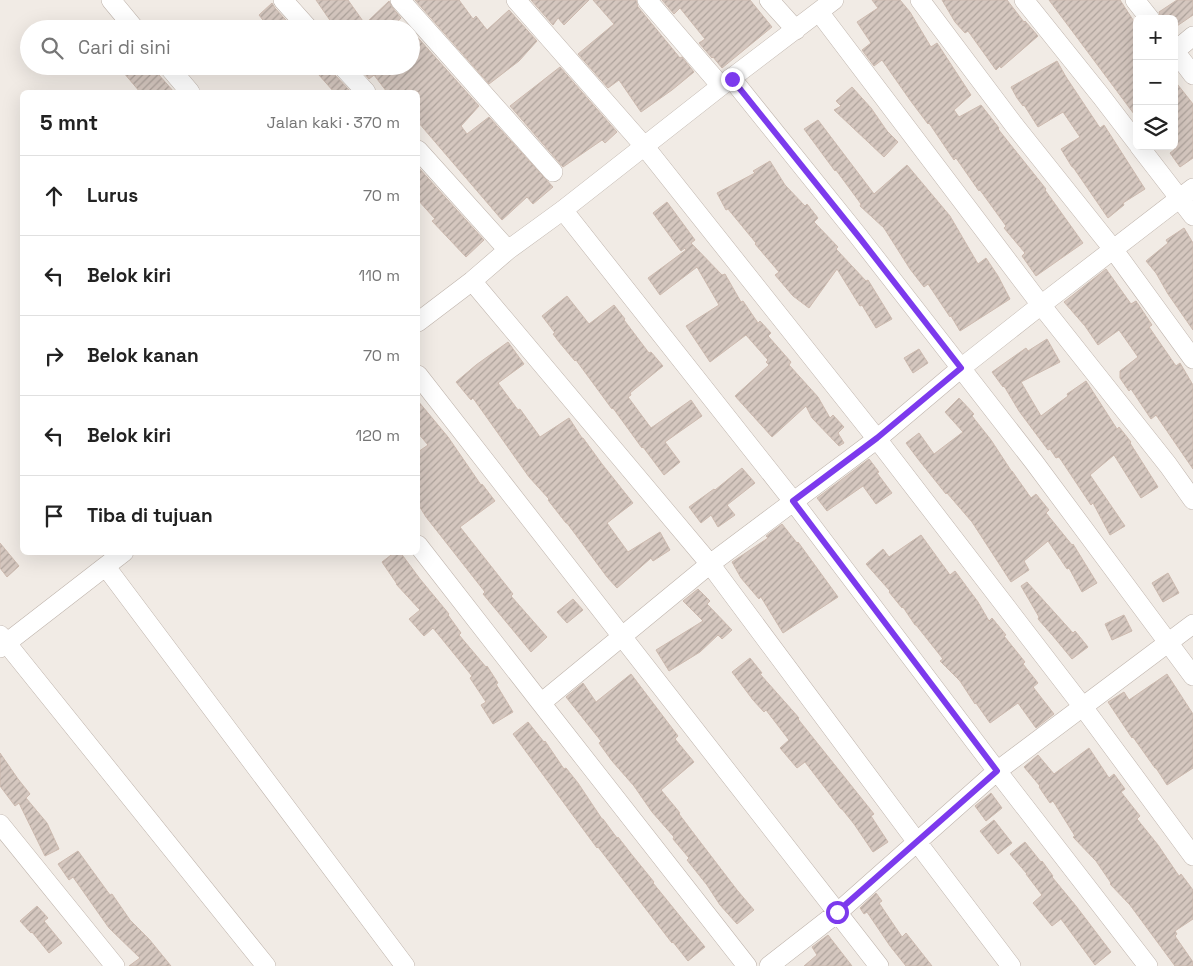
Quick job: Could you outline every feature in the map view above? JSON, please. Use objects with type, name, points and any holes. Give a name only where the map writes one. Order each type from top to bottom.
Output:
[{"type":"street","points":[[111,0],[128,20]]},
{"type":"street","points":[[283,0],[301,20]]},
{"type":"street","points":[[400,0],[418,20]]},
{"type":"street","points":[[516,0],[645,146],[877,438],[1083,707],[1193,856]]},
{"type":"street","points":[[647,0],[726,82],[859,237],[1034,462],[1193,676]]},
{"type":"street","points":[[769,0],[796,30]]},
{"type":"street","points":[[420,320],[472,281],[508,250],[563,210],[834,0]]},
{"type":"street","points":[[920,0],[1014,124],[1113,249],[1193,359]]},
{"type":"street","points":[[1024,0],[1133,138]]},
{"type":"street","points":[[1135,0],[1147,15]]},
{"type":"street","points":[[819,12],[1041,305],[1168,465],[1193,500]]},
{"type":"street","points":[[420,22],[553,172]]},
{"type":"street","points":[[1178,48],[1193,36]]},
{"type":"street","points":[[1178,54],[1193,75]]},
{"type":"street","points":[[176,75],[188,90]]},
{"type":"street","points":[[350,75],[364,90]]},
{"type":"street","points":[[1144,150],[1186,193],[1193,216]]},
{"type":"street","points":[[420,152],[508,250]]},
{"type":"street","points":[[541,703],[710,564],[877,438],[961,368],[1186,193]]},
{"type":"street","points":[[563,210],[793,501],[997,771],[1148,966]]},
{"type":"street","points":[[472,281],[710,564],[1011,966]]},
{"type":"street","points":[[420,378],[879,966]]},
{"type":"street","points":[[420,548],[747,966]]},
{"type":"street","points":[[120,555],[2,642],[266,966]]},
{"type":"street","points":[[106,567],[405,966]]},
{"type":"street","points":[[769,966],[837,912],[997,771],[1193,624]]},
{"type":"street","points":[[0,824],[115,966]]},
{"type":"building","points":[[316,0],[348,0],[362,20],[330,20]]},
{"type":"building","points":[[415,0],[459,0],[473,19],[476,16],[487,30],[509,10],[537,41],[519,61],[489,84]]},
{"type":"building","points":[[531,0],[589,0],[564,25],[558,18],[553,25]]},
{"type":"building","points":[[593,0],[636,0],[638,7],[694,72],[641,112],[619,80],[608,88],[578,54],[614,24]]},
{"type":"building","points":[[662,0],[750,0],[772,27],[722,68],[699,43],[705,39],[680,8],[674,14]]},
{"type":"building","points":[[872,0],[900,0],[910,12],[931,47],[937,43],[971,95],[954,110],[959,117],[981,105],[1046,189],[1083,243],[1036,276],[1022,256],[1025,253],[1004,228],[1006,226],[956,158],[954,160],[882,60],[874,66],[862,50],[871,43],[857,22],[878,8]]},
{"type":"building","points":[[942,0],[1007,0],[1038,36],[1001,68],[1000,66],[996,70],[968,31],[965,33],[955,22]]},
{"type":"building","points":[[1049,0],[1120,0],[1133,20],[1133,113]]},
{"type":"building","points":[[1177,0],[1193,0],[1193,15],[1178,25],[1178,15],[1160,15],[1159,12]]},
{"type":"building","points":[[389,1],[401,18],[399,20],[369,20]]},
{"type":"building","points":[[272,3],[286,20],[263,20],[259,15]]},
{"type":"building","points":[[420,40],[479,106],[461,126],[467,134],[489,117],[553,187],[533,204],[527,197],[502,220],[420,124],[420,90],[385,90],[374,75],[420,75]]},
{"type":"building","points":[[1057,61],[1100,128],[1104,125],[1145,189],[1123,203],[1124,205],[1108,218],[1061,149],[1080,137],[1063,112],[1038,127],[1011,87]]},
{"type":"building","points":[[560,67],[617,132],[605,143],[602,140],[563,167],[510,106]]},
{"type":"building","points":[[126,75],[159,75],[172,90],[138,90]]},
{"type":"building","points":[[319,75],[335,75],[349,90],[332,90]]},
{"type":"building","points":[[366,75],[374,75],[369,79]]},
{"type":"building","points":[[1178,85],[1193,104],[1193,158],[1180,167],[1170,153],[1178,150]]},
{"type":"building","points":[[852,87],[898,142],[884,157],[834,110],[841,106],[836,101]]},
{"type":"building","points":[[818,120],[874,194],[907,165],[950,216],[978,264],[986,258],[1010,299],[960,331],[928,284],[924,287],[884,228],[860,206],[861,204],[804,129]]},
{"type":"building","points":[[770,161],[785,185],[805,206],[807,204],[818,218],[814,222],[838,247],[836,249],[866,281],[868,280],[892,319],[876,328],[837,269],[809,308],[793,296],[775,275],[779,272],[728,209],[726,210],[717,193],[755,173],[753,171]]},
{"type":"building","points":[[420,169],[484,240],[466,257],[432,221],[435,219],[420,202]]},
{"type":"building","points":[[667,202],[695,240],[691,243],[722,275],[725,274],[741,302],[743,301],[758,323],[760,321],[771,333],[768,336],[791,362],[789,365],[818,397],[830,418],[833,415],[844,427],[838,433],[844,443],[839,446],[812,418],[806,406],[772,437],[735,396],[769,365],[766,362],[768,360],[746,335],[710,362],[686,326],[719,305],[697,267],[660,295],[648,278],[686,250],[685,248],[681,251],[653,213]]},
{"type":"building","points":[[1184,228],[1193,243],[1193,330],[1156,273],[1146,261],[1168,243],[1166,240]]},
{"type":"building","points":[[1106,269],[1131,304],[1136,301],[1152,325],[1149,327],[1176,366],[1180,363],[1193,385],[1193,469],[1156,415],[1151,419],[1131,389],[1129,391],[1120,378],[1120,371],[1138,357],[1119,330],[1098,345],[1085,326],[1064,302]]},
{"type":"building","points":[[567,296],[589,324],[614,305],[649,353],[651,352],[663,366],[630,393],[631,395],[628,397],[651,428],[691,400],[702,416],[665,442],[680,462],[664,475],[576,360],[559,342],[553,334],[555,333],[542,316]]},
{"type":"building","points":[[1047,339],[1060,362],[1021,382],[1041,416],[1086,381],[1117,429],[1119,427],[1131,442],[1158,487],[1141,498],[1114,455],[1090,475],[1125,526],[1110,535],[1093,503],[1091,505],[1059,457],[1056,458],[1050,449],[1048,450],[1019,411],[1004,386],[992,372],[1026,348],[1028,351]]},
{"type":"building","points":[[508,342],[524,364],[498,383],[540,437],[569,418],[582,438],[633,503],[607,523],[628,552],[660,532],[670,550],[653,561],[651,558],[617,588],[549,499],[529,477],[473,398],[471,400],[456,382]]},
{"type":"building","points":[[919,349],[928,363],[913,373],[904,358]]},
{"type":"building","points":[[959,398],[974,414],[972,416],[1031,498],[1036,494],[1049,510],[1046,513],[1073,544],[1097,583],[1082,592],[1069,568],[1067,569],[1048,541],[1024,561],[1029,570],[1011,582],[972,522],[946,494],[906,443],[919,433],[934,454],[963,432],[945,412]]},
{"type":"building","points":[[420,403],[448,437],[481,485],[495,501],[460,527],[513,594],[511,596],[547,637],[531,652],[483,594],[485,592],[420,507],[420,451],[428,445],[420,435]]},
{"type":"building","points":[[869,459],[892,493],[876,504],[863,486],[827,511],[817,498]]},
{"type":"building","points":[[742,468],[755,483],[727,505],[735,515],[718,527],[711,515],[701,523],[689,507],[715,490]]},
{"type":"building","points":[[782,524],[798,542],[838,597],[783,633],[761,597],[759,599],[741,578],[732,562],[768,538],[766,536]]},
{"type":"building","points":[[921,535],[950,575],[955,571],[978,602],[989,621],[992,618],[1006,635],[1004,636],[1025,662],[1023,664],[1038,683],[1033,687],[1054,714],[1036,728],[1018,703],[990,723],[960,681],[940,661],[943,659],[903,607],[866,564],[883,549],[889,557]]},
{"type":"building","points":[[0,543],[19,566],[7,577],[0,568]]},
{"type":"building","points":[[391,555],[402,555],[449,614],[461,633],[459,635],[487,666],[513,712],[493,724],[481,705],[486,702],[470,678],[472,676],[433,628],[424,636],[409,619],[420,610],[396,584],[382,562]]},
{"type":"building","points":[[1168,573],[1179,593],[1163,602],[1152,583]]},
{"type":"building","points":[[1027,582],[1088,647],[1072,659],[1038,619],[1039,617],[1021,586]]},
{"type":"building","points":[[698,589],[710,601],[707,604],[732,630],[722,639],[718,635],[700,652],[669,671],[656,650],[703,621],[683,601]]},
{"type":"building","points":[[573,599],[583,610],[567,623],[557,612]]},
{"type":"building","points":[[1124,615],[1132,631],[1112,640],[1105,624]]},
{"type":"building","points":[[750,658],[762,673],[760,674],[799,718],[874,814],[871,816],[888,842],[873,852],[854,824],[805,762],[797,768],[780,748],[789,740],[766,710],[764,712],[753,700],[732,672]]},
{"type":"building","points":[[631,674],[678,736],[675,739],[694,762],[661,790],[754,910],[737,924],[720,905],[687,860],[689,858],[673,839],[674,837],[612,761],[599,743],[601,741],[566,697],[583,683],[596,702]]},
{"type":"building","points":[[1167,674],[1193,714],[1193,768],[1167,785],[1108,702],[1124,692],[1129,700]]},
{"type":"building","points":[[528,722],[545,741],[564,769],[566,768],[578,783],[602,819],[705,947],[688,961],[597,848],[513,734]]},
{"type":"building","points":[[1089,748],[1109,778],[1114,774],[1125,789],[1121,792],[1140,816],[1137,819],[1179,876],[1181,874],[1193,890],[1193,919],[1175,931],[1177,934],[1175,936],[1193,962],[1193,966],[1175,966],[1130,905],[1110,884],[1096,861],[1073,837],[1075,836],[1053,801],[1050,803],[1040,786],[1024,767],[1038,755],[1054,774]]},
{"type":"building","points":[[0,753],[30,794],[26,798],[47,823],[59,849],[45,856],[19,803],[15,806],[0,786]]},
{"type":"building","points":[[991,793],[1002,808],[986,821],[975,806]]},
{"type":"building","points":[[994,820],[1012,843],[998,854],[980,831]]},
{"type":"building","points":[[1025,842],[1042,861],[1052,877],[1111,952],[1095,965],[1061,919],[1052,926],[1033,903],[1042,895],[1010,854]]},
{"type":"building","points":[[78,851],[130,920],[149,939],[171,966],[129,966],[140,958],[109,928],[73,877],[69,880],[58,864]]},
{"type":"building","points":[[876,893],[882,901],[879,903],[902,937],[906,933],[932,966],[906,966],[867,912],[864,914],[860,908]]},
{"type":"building","points":[[37,906],[48,918],[44,921],[62,943],[49,953],[32,932],[20,921]]},
{"type":"building","points":[[828,935],[852,966],[804,966],[817,955],[812,947]]},
{"type":"route","points":[[732,79],[961,368],[877,438],[793,501],[997,771],[837,912]]}]
